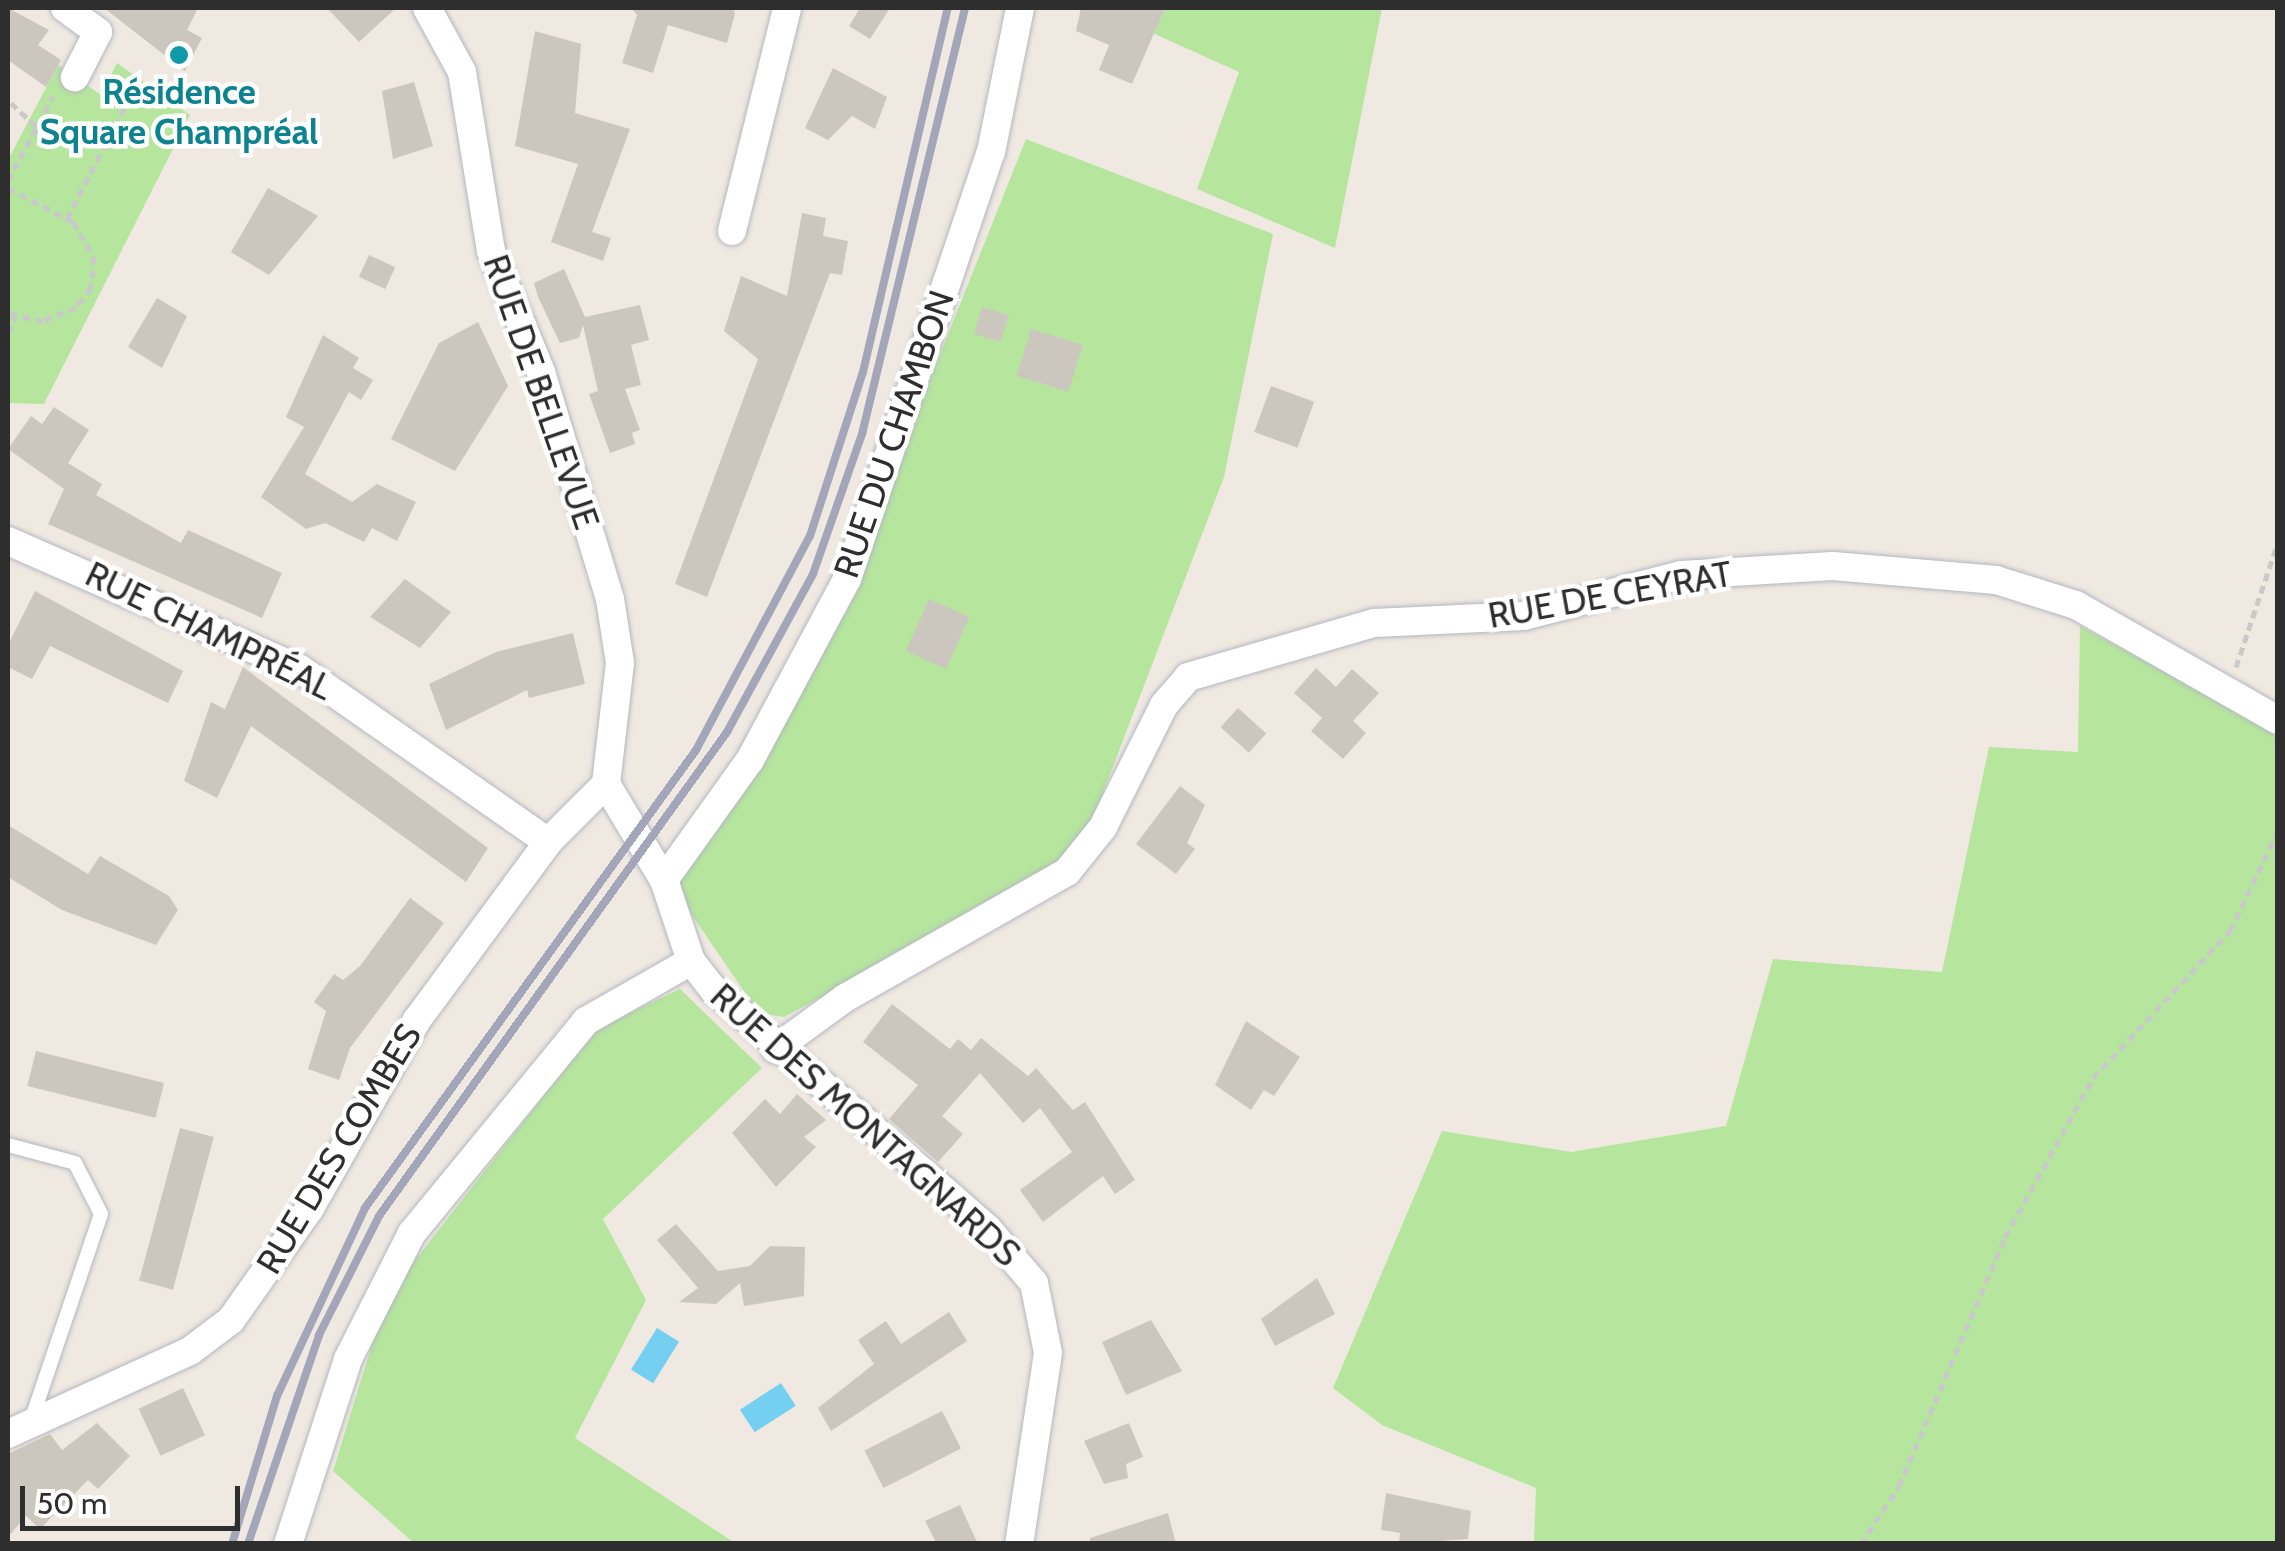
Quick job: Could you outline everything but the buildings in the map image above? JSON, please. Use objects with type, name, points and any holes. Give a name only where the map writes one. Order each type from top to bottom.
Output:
[{"type":"street","points":[[66,8],[98,32],[68,80]]},
{"type":"street","name":"RUE DE BELLEVUE","points":[[427,8],[462,72],[491,251],[541,372],[610,599],[620,664],[606,784]]},
{"type":"street","points":[[732,231],[787,8]]},
{"type":"street","name":"RUE DU CHAMBON","points":[[664,880],[750,760],[847,579],[991,152],[1020,8]]},
{"type":"street","name":"RUE CHAMPRÉAL","points":[[8,541],[300,668],[548,842]]},
{"type":"street","name":"RUE DE CEYRAT","points":[[775,1049],[845,998],[1067,872],[1103,828],[1164,705],[1188,677],[1374,623],[1524,616],[1682,575],[1833,566],[2050,592],[2229,689],[2278,720]]},
{"type":"street","name":"RUE DES COMBES","points":[[19,1428],[190,1351],[231,1320],[310,1208],[416,1020],[548,842],[606,784]]},
{"type":"street","name":"RUE DES MONTAGNARDS","points":[[606,784],[664,880],[691,962],[775,1049],[988,1229],[1034,1282],[1048,1353],[1019,1544]]},
{"type":"street","points":[[288,1544],[348,1359],[412,1234],[586,1021],[691,962]]},
{"type":"lane","points":[[8,1145],[75,1162],[101,1214],[19,1428]]},
{"type":"path","points":[[8,313],[16,317],[60,317],[92,288],[94,257],[67,219],[8,185],[36,127],[68,80]]},
{"type":"path","points":[[67,219],[134,90]]},
{"type":"path","points":[[11,103],[36,127]]},
{"type":"path","points":[[8,333],[16,317]]},
{"type":"path","points":[[2229,689],[2278,542]]},
{"type":"path","points":[[1861,1544],[1899,1486],[2005,1236],[2093,1078],[2230,930],[2278,831]]},
{"type":"green space","points":[[1097,8],[1382,8],[1335,248],[1197,189],[1239,72]]},
{"type":"green space","points":[[117,63],[190,115],[44,404],[8,403],[8,160],[58,65],[101,95]]},
{"type":"green space","points":[[1026,139],[1273,234],[1224,477],[1089,829],[1052,870],[961,923],[784,1017],[759,1013],[674,889],[830,630]]},
{"type":"green space","points":[[2080,626],[2277,733],[2277,1543],[1534,1543],[1536,1488],[1382,1425],[1333,1388],[1442,1131],[1571,1152],[1726,1126],[1773,959],[1942,972],[1989,747],[2078,752]]},
{"type":"green space","points":[[680,989],[762,1068],[603,1219],[646,1300],[575,1438],[735,1543],[414,1543],[333,1471],[387,1296],[596,1029]]},
{"type":"water","points":[[657,1328],[679,1342],[653,1383],[631,1370]]},
{"type":"water","points":[[781,1383],[796,1406],[755,1432],[740,1410]]},
{"type":"railway","points":[[232,1544],[277,1396],[365,1208],[696,750],[810,536],[863,372],[948,8]]},
{"type":"railway","points":[[248,1544],[319,1335],[379,1216],[727,732],[813,574],[862,434],[965,8]]},
{"type":"place","name":"Résidence Square Champréal","points":[[179,55]]}]
